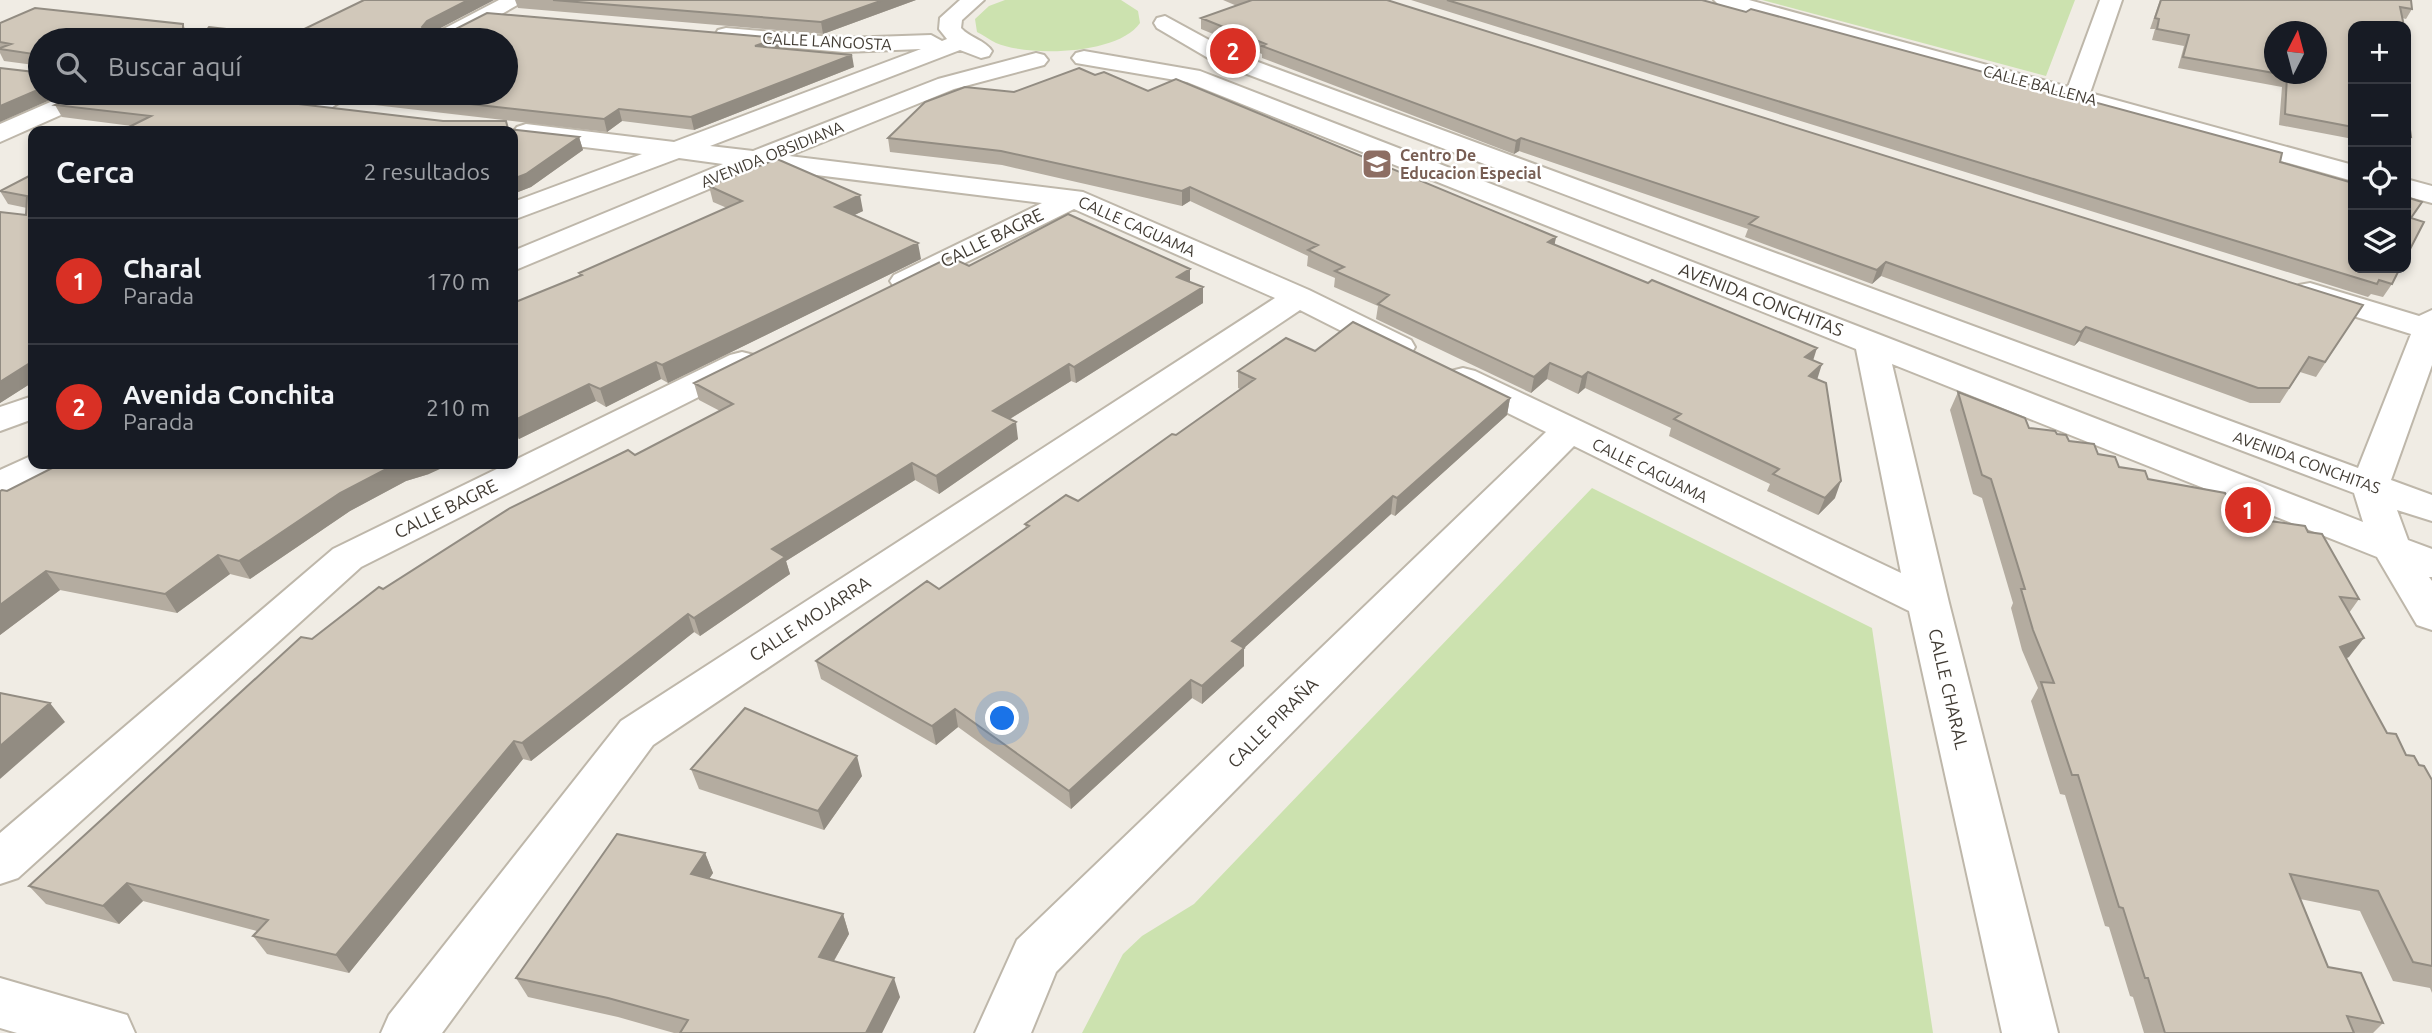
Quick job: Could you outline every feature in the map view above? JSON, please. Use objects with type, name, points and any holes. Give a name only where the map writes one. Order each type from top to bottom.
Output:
[{"type":"street","points":[[463,28],[515,0]]},
{"type":"street","points":[[973,0],[951,18],[950,29],[959,41],[979,51],[1037,60],[1084,58],[1155,20]]},
{"type":"street","name":"CALLE BALLENA","points":[[1725,0],[2348,172]]},
{"type":"street","points":[[2077,95],[2111,0]]},
{"type":"street","points":[[488,15],[529,18]]},
{"type":"street","name":"AVENIDA CONCHITAS","points":[[1155,20],[1223,57],[2432,509]]},
{"type":"street","name":"CALLE LANGOSTA","points":[[707,33],[844,45],[959,41]]},
{"type":"street","name":"AVENIDA OBSIDIANA","points":[[518,210],[681,150],[959,41]]},
{"type":"street","name":"AVENIDA CONCHITAS","points":[[1084,58],[1192,76],[2432,564]]},
{"type":"street","name":"AVENIDA OBSIDIANA","points":[[518,260],[755,160],[946,85],[1037,60]]},
{"type":"street","points":[[0,134],[64,105]]},
{"type":"street","points":[[304,105],[301,106],[369,114]]},
{"type":"street","name":"CALLE CAGUAMA","points":[[518,132],[1073,198],[1298,297],[1568,431],[1928,603]]},
{"type":"street","points":[[2411,189],[2432,195]]},
{"type":"street","name":"CALLE BAGRE","points":[[873,297],[1073,198]]},
{"type":"street","points":[[2282,283],[2431,326],[2370,486],[2391,547],[2432,615]]},
{"type":"street","name":"CALLE MOJARRA","points":[[409,1033],[637,733],[1298,297]]},
{"type":"street","name":"CALLE CHARAL","points":[[1871,343],[1928,603],[2030,1033]]},
{"type":"street","name":"CALLE BAGRE","points":[[0,863],[347,558],[772,347]]},
{"type":"street","points":[[0,420],[28,408]]},
{"type":"street","name":"CALLE PIRAÑA","points":[[1003,1033],[1036,957],[1568,431]]},
{"type":"street","points":[[0,485],[31,469]]},
{"type":"street","points":[[0,1003],[107,1033]]},
{"type":"green space","points":[[1005,0],[1121,0],[1138,11],[1140,23],[1129,34],[1093,47],[1050,51],[1011,47],[996,43],[977,32],[975,19],[989,6]]},
{"type":"green space","points":[[1762,0],[2075,0],[2046,76]]},
{"type":"green space","points":[[1592,488],[1872,628],[1933,1033],[1082,1033],[1123,954],[1142,936],[1194,904]]},
{"type":"building","points":[[364,0],[468,0],[427,21],[423,28],[306,28]]},
{"type":"building","points":[[553,0],[883,0],[821,22]]},
{"type":"building","points":[[1252,0],[1387,0],[2363,305],[2325,362],[2309,357],[2289,388],[2258,388],[2086,327],[2081,332],[1886,262],[1877,270],[1749,224],[1758,217],[1521,138],[1516,141],[1262,46],[1266,44],[1201,18]]},
{"type":"building","points":[[1447,0],[1702,0],[1746,12],[1751,9],[2282,153],[2280,162],[2348,182],[2348,273],[2398,273],[2392,284],[2379,280],[2377,284]]},
{"type":"building","points":[[2161,0],[2411,0],[2412,9],[2400,7],[2403,21],[2348,21],[2348,126],[2285,114],[2287,84],[2327,84],[2327,21],[2264,21],[2264,71],[2183,57],[2189,35],[2157,29],[2159,19],[2155,18]]},
{"type":"building","points":[[35,8],[183,24],[183,28],[28,28],[28,53],[0,49],[11,44],[0,42],[0,23]]},
{"type":"building","points":[[487,13],[778,38],[755,46],[852,55],[691,117],[619,109],[604,119],[479,105],[518,105],[518,28],[458,28]]},
{"type":"building","points":[[0,68],[28,71],[28,94],[0,106]]},
{"type":"building","points":[[1079,68],[1095,75],[1104,72],[1148,91],[1176,79],[1556,237],[1548,242],[1648,283],[1652,280],[1817,348],[1805,357],[1822,364],[1809,376],[1826,383],[1841,481],[1825,498],[1773,474],[1779,469],[1674,419],[1681,414],[1588,372],[1582,377],[1550,363],[1534,377],[1378,304],[1389,295],[1335,271],[1344,267],[1308,250],[1318,245],[1190,187],[1182,191],[1001,151],[888,138],[925,102],[965,87],[1014,92]]},
{"type":"building","points":[[55,105],[306,105],[443,121],[506,121],[507,126],[131,126],[151,116]]},
{"type":"building","points":[[518,130],[579,137],[518,177]]},
{"type":"building","points":[[777,159],[860,195],[835,207],[918,243],[662,365],[656,362],[600,389],[589,384],[518,419],[518,301],[582,275],[579,273],[742,201],[709,186]]},
{"type":"building","points":[[28,177],[28,364],[0,382],[0,212],[26,215],[27,196],[0,191]]},
{"type":"building","points":[[2411,199],[2422,202],[2411,218]]},
{"type":"building","points":[[1068,214],[1190,269],[1177,277],[1203,287],[1074,367],[1069,364],[993,411],[1016,422],[936,476],[912,463],[772,549],[785,557],[694,618],[688,614],[522,743],[514,741],[336,955],[253,936],[268,920],[127,883],[103,906],[29,886],[301,637],[312,639],[379,587],[383,589],[510,508],[628,450],[635,455],[733,404],[694,383],[950,257],[969,266]]},
{"type":"building","points":[[2411,218],[2424,222],[2411,247]]},
{"type":"building","points":[[1353,322],[1510,398],[1397,498],[1393,496],[1232,641],[1244,648],[1202,686],[1191,680],[1069,791],[955,709],[932,726],[816,661],[927,581],[939,589],[1029,526],[1025,524],[1066,495],[1078,501],[1172,434],[1176,435],[1255,379],[1238,371],[1286,338],[1315,351]]},
{"type":"building","points":[[1958,392],[2025,418],[2029,428],[2055,431],[2057,434],[2066,435],[2069,441],[2094,444],[2098,454],[2115,457],[2119,467],[2145,471],[2148,479],[2225,493],[2231,504],[2264,509],[2270,521],[2305,526],[2308,532],[2322,534],[2359,599],[2340,597],[2364,638],[2340,647],[2387,733],[2396,734],[2406,755],[2414,756],[2432,780],[2432,966],[2413,962],[2378,891],[2290,874],[2328,967],[2361,973],[2383,1023],[2347,1016],[2354,1033],[2165,1033],[2123,908],[2119,907],[2078,775],[2072,775],[2041,682],[2054,683],[2033,630],[2021,589],[2025,589],[1991,479],[1982,475]]},
{"type":"building","points":[[50,469],[386,469],[340,493],[239,561],[218,555],[165,594],[46,571],[0,605],[0,491],[7,491]]},
{"type":"building","points":[[0,693],[50,703],[0,746]]},
{"type":"building","points":[[745,708],[857,756],[818,811],[691,769]]},
{"type":"building","points":[[617,834],[705,853],[691,874],[843,914],[819,957],[894,978],[866,1033],[680,1033],[688,1020],[608,998],[516,978]]},
{"type":"place","name":"Avenida Conchita","points":[[1233,51]]},
{"type":"place","name":"Centro De Educacion Especial","points":[[1377,164]]},
{"type":"place","name":"Charal","points":[[2248,510]]}]
